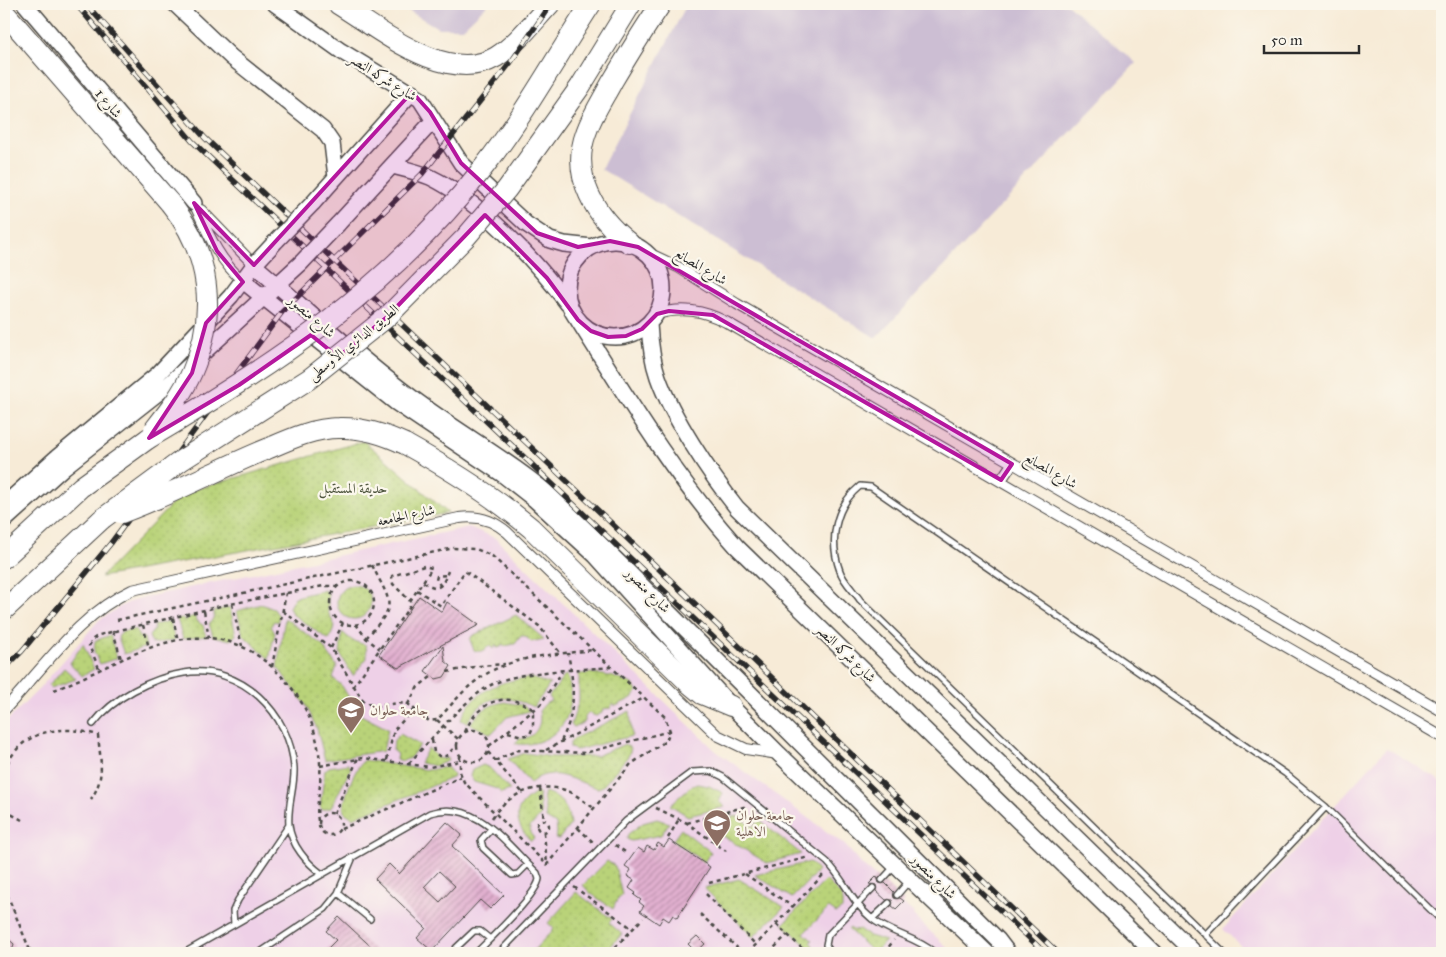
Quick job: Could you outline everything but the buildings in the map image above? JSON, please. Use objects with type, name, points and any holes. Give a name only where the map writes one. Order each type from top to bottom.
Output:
[{"type":"highway","points":[[338,4],[414,51],[433,61],[453,66],[474,64],[494,58],[511,46],[550,4]]},
{"type":"highway","points":[[4,558],[81,486],[149,438],[239,385],[282,356],[331,320],[403,257],[444,215],[512,130],[591,4]]},
{"type":"highway","name":"الطريق الدائري الأوسطى","points":[[4,610],[102,519],[182,460],[333,361],[387,317],[416,289],[466,237],[544,139],[580,87],[631,4]]},
{"type":"highway","points":[[638,247],[614,231],[593,203],[582,170],[581,152],[585,134],[596,110],[661,4]]},
{"type":"highway","points":[[4,12],[170,202],[184,220],[199,249],[205,276],[208,313],[203,342],[192,373],[176,401],[149,438]]},
{"type":"highway","points":[[102,519],[154,500],[226,466],[317,430],[339,428],[362,429],[384,434],[470,481],[511,512],[531,528],[690,684],[702,694],[731,706]]},
{"type":"street","name":"شارع 1","points":[[25,4],[194,203],[254,265]]},
{"type":"street","points":[[175,4],[231,57],[323,130],[332,144],[336,177]]},
{"type":"street","name":"شارع شركه النصر","points":[[275,4],[341,51],[412,92],[430,112],[433,121],[461,163],[526,224],[550,240],[571,246],[592,247]]},
{"type":"street","points":[[4,505],[55,459],[158,374],[242,281],[254,265],[313,203],[412,92]]},
{"type":"street","points":[[4,520],[57,473],[168,384],[301,263],[433,121]]},
{"type":"street","points":[[393,166],[432,178],[472,205],[536,266],[568,304],[578,320],[591,331],[608,337],[634,334],[653,319],[684,310],[713,315],[1002,480],[1442,737]]},
{"type":"street","name":"شارع 1","points":[[194,203],[217,251],[227,266],[242,281]]},
{"type":"street","points":[[568,304],[569,275],[578,259],[592,247],[610,241],[638,247],[657,265],[663,281],[663,298],[653,319]]},
{"type":"street","name":"شارع المصانع","points":[[638,247],[678,267],[737,304],[1012,464],[1442,711]]},
{"type":"street","name":"شارع منصور","points":[[254,265],[393,384],[510,463],[559,503],[998,940],[1008,953]]},
{"type":"street","name":"شارع منصور","points":[[242,281],[396,402],[502,474],[534,499],[595,555],[731,706],[987,953]]},
{"type":"street","name":"شارع شركه النصر","points":[[653,319],[653,359],[664,393],[714,477],[737,508],[1195,953]]},
{"type":"street","name":"شارع شركه النصر","points":[[578,320],[690,492],[737,547],[1154,953]]},
{"type":"street","points":[[1002,480],[1012,464]]},
{"type":"street","name":"شارع الجامعه","points":[[4,710],[81,624],[105,604],[132,590],[459,518],[477,517],[493,522],[507,532],[717,735],[746,749],[779,754]]},
{"type":"lane","points":[[1224,953],[860,600],[840,573],[833,540],[841,507],[860,486],[871,487],[1264,759],[1326,807],[1442,921]]},
{"type":"lane","points":[[93,724],[115,701],[170,676],[203,671],[230,677],[247,688],[265,702],[285,731],[294,767],[289,825],[301,852],[322,874]]},
{"type":"lane","points":[[499,953],[626,820],[686,775],[704,770],[717,773],[832,866],[858,904],[872,920],[922,942],[936,953]]},
{"type":"lane","points":[[1205,935],[1326,807]]},
{"type":"lane","points":[[184,953],[352,857],[440,810],[460,810],[470,813],[489,827],[539,876],[538,885],[476,953]]},
{"type":"lane","points":[[234,924],[233,911],[238,900],[289,825]]},
{"type":"lane","points":[[489,827],[481,840],[483,848],[512,874],[518,874],[528,864]]},
{"type":"lane","points":[[259,953],[318,914],[338,893],[352,857]]},
{"type":"lane","points":[[882,880],[896,865]]},
{"type":"lane","points":[[897,895],[911,879]]},
{"type":"lane","points":[[831,953],[826,945],[828,934],[873,888]]},
{"type":"lane","points":[[338,893],[370,919]]},
{"type":"lane","points":[[872,920],[889,903]]},
{"type":"lane","points":[[456,953],[456,948],[474,930],[480,931],[490,939]]},
{"type":"path","points":[[117,620],[454,548],[484,552],[505,566],[665,717],[670,731]]},
{"type":"path","points":[[366,638],[387,615],[389,608],[387,597],[372,565]]},
{"type":"path","points":[[353,687],[410,606],[410,601],[432,568],[424,566],[392,576],[393,584],[410,601]]},
{"type":"path","points":[[417,590],[441,606],[465,571],[539,626],[561,654]]},
{"type":"path","points":[[448,573],[440,586],[436,580],[437,576],[448,573]]},
{"type":"path","points":[[99,668],[90,650],[90,642],[96,636],[232,604],[323,586],[338,586],[356,581],[367,586],[374,597],[375,603],[367,620],[356,624],[343,623],[331,609],[331,597],[338,586]]},
{"type":"path","points":[[423,582],[431,586],[440,586]]},
{"type":"path","points":[[272,667],[286,593]]},
{"type":"path","points":[[232,604],[242,646]]},
{"type":"path","points":[[204,611],[209,638]]},
{"type":"path","points":[[283,611],[331,648],[358,696],[369,705],[382,707],[397,703],[408,704],[415,708],[426,720],[432,722],[438,720],[476,681],[507,664],[523,659],[593,650]]},
{"type":"path","points":[[173,618],[178,641]]},
{"type":"path","points":[[331,648],[343,623]]},
{"type":"path","points":[[143,624],[149,648]]},
{"type":"path","points":[[356,624],[366,638],[380,649]]},
{"type":"path","points":[[114,632],[121,659]]},
{"type":"path","points":[[54,690],[76,682],[99,668],[121,659],[149,648],[178,641],[209,638],[242,646],[252,651],[272,667],[295,692],[308,716],[317,742],[320,766],[316,812],[322,833],[330,836],[340,829],[461,777]]},
{"type":"path","points":[[560,742],[569,724],[574,704],[572,670],[568,653]]},
{"type":"path","points":[[447,672],[472,667],[507,664]]},
{"type":"path","points":[[409,763],[475,695],[493,684],[515,677],[612,667]]},
{"type":"path","points":[[489,746],[534,712],[547,697],[562,671]]},
{"type":"path","points":[[408,704],[418,687],[432,676]]},
{"type":"path","points":[[544,751],[644,698]]},
{"type":"path","points":[[432,740],[434,752],[439,756],[446,756],[465,732],[474,714],[493,702],[515,700],[534,712]]},
{"type":"path","points":[[386,760],[394,730],[415,708]]},
{"type":"path","points":[[508,732],[522,736],[530,734],[533,727],[534,712]]},
{"type":"path","points":[[438,720],[458,739]]},
{"type":"path","points":[[4,770],[11,756],[22,745],[35,736],[50,730],[66,728],[98,735],[102,771],[98,787],[91,799]]},
{"type":"path","points":[[460,756],[472,763],[478,762],[488,752],[487,738],[473,730],[465,732]]},
{"type":"path","points":[[495,761],[518,750],[584,753],[670,731]]},
{"type":"path","points":[[539,876],[631,764],[662,744],[670,731]]},
{"type":"path","points":[[456,745],[460,756],[461,777],[547,865]]},
{"type":"path","points":[[488,752],[522,792]]},
{"type":"path","points":[[320,766],[358,758],[430,767],[460,761]]},
{"type":"path","points":[[334,814],[358,758]]},
{"type":"path","points":[[489,827],[495,812],[502,804],[522,792],[540,788],[570,792],[594,808]]},
{"type":"path","points":[[540,788],[544,820],[549,826],[544,833],[547,865]]},
{"type":"path","points":[[4,801],[9,813],[22,820]]},
{"type":"path","points":[[687,823],[756,804]]},
{"type":"path","points":[[648,805],[687,823],[726,851]]},
{"type":"path","points":[[319,825],[322,816],[330,813],[341,820],[340,829]]},
{"type":"path","points":[[668,838],[679,819]]},
{"type":"path","points":[[544,820],[536,825],[538,831],[544,833]]},
{"type":"path","points":[[578,828],[599,847]]},
{"type":"path","points":[[619,848],[628,854]]},
{"type":"path","points":[[709,883],[818,855]]},
{"type":"path","points":[[748,953],[832,866]]},
{"type":"path","points":[[744,874],[793,907]]},
{"type":"path","points":[[566,882],[633,928]]},
{"type":"path","points":[[4,887],[31,952]]},
{"type":"path","points":[[706,894],[756,945]]},
{"type":"path","points":[[4,911],[13,909]]},
{"type":"path","points":[[700,914],[743,953]]},
{"type":"path","points":[[610,953],[643,918]]},
{"type":"path","points":[[776,924],[807,953]]},
{"type":"path","points":[[884,953],[900,933]]},
{"type":"path","points":[[769,953],[787,935]]},
{"type":"highlighted area","points":[[412,92],[430,112],[461,163],[537,233],[578,247],[610,241],[638,247],[1012,464],[1001,480],[713,315],[669,311],[657,314],[642,329],[626,336],[608,337],[591,331],[578,320],[547,278],[485,215],[387,317],[338,357],[311,335],[239,385],[149,438],[192,373],[206,323],[243,282],[217,251],[194,203],[254,265]]},
{"type":"shaded area","points":[[397,4],[488,4],[463,28],[438,28]]},
{"type":"shaded area","points":[[687,4],[1067,4],[1136,63],[876,338],[601,169]]},
{"type":"shaded area","name":"جامعة حلوان","points":[[469,527],[495,538],[716,751],[845,845],[863,866],[904,901],[902,903],[914,913],[913,915],[953,953],[4,953],[4,724],[37,691],[99,620],[123,605],[137,599]]},
{"type":"shaded area","points":[[1387,748],[1442,782],[1442,953],[1248,953],[1223,929]]},
{"type":"green space","name":"حديقة المستقبل","points":[[364,441],[448,513],[101,577],[183,493]]},
{"type":"green space","points":[[354,585],[361,586],[366,590],[370,595],[370,609],[366,614],[361,618],[354,619],[347,618],[342,614],[338,609],[337,602],[338,595],[342,590],[347,586]]},
{"type":"green space","points":[[324,590],[328,593],[328,612],[335,626],[329,640],[292,614],[289,607],[295,597]]},
{"type":"green space","points":[[261,604],[274,609],[279,616],[278,622],[274,621],[271,626],[275,633],[269,659],[243,635],[237,611]]},
{"type":"green space","points":[[230,607],[236,635],[230,640],[213,636],[209,624],[214,617],[214,611]]},
{"type":"green space","points":[[516,615],[544,639],[531,642],[525,636],[521,636],[515,644],[505,646],[502,644],[501,647],[497,648],[496,645],[493,649],[490,646],[479,651],[474,650],[470,640],[472,636]]},
{"type":"green space","points":[[195,616],[196,621],[203,625],[206,636],[183,639],[177,619],[183,618],[185,622],[187,618]]},
{"type":"green space","points":[[285,618],[322,645],[337,666],[333,678],[342,686],[359,714],[388,729],[383,751],[325,760],[317,729],[306,705],[277,667]]},
{"type":"green space","points":[[170,621],[175,640],[152,644],[149,636],[154,630],[154,625]]},
{"type":"green space","points":[[135,629],[139,637],[144,638],[146,647],[124,654],[118,637],[122,632]]},
{"type":"green space","points":[[342,632],[353,641],[366,645],[367,658],[353,676],[340,654]]},
{"type":"green space","points":[[110,635],[117,658],[100,664],[94,652],[95,641]]},
{"type":"green space","points":[[83,644],[94,669],[82,676],[70,663]]},
{"type":"green space","points":[[64,668],[76,679],[51,688],[49,685]]},
{"type":"green space","points":[[590,673],[611,676],[633,684],[637,692],[632,698],[616,706],[612,704],[611,708],[603,709],[602,713],[596,716],[588,713],[585,717],[585,722],[574,727],[571,725],[579,700],[579,674]]},
{"type":"green space","points":[[565,675],[567,675],[571,696],[568,715],[563,724],[557,731],[538,742],[524,745],[515,743],[519,739],[529,737],[536,731],[540,722],[539,711],[546,703],[551,701],[549,696]]},
{"type":"green space","points":[[531,678],[550,684],[534,707],[514,700],[497,698],[481,705],[467,723],[461,720],[472,701],[489,688],[510,681]]},
{"type":"green space","points":[[505,702],[522,705],[530,711],[507,717],[491,734],[470,724],[485,709],[494,704]]},
{"type":"green space","points":[[630,711],[632,736],[577,750],[570,748],[570,743],[573,739]]},
{"type":"green space","points":[[400,734],[420,745],[410,758],[403,761],[396,759],[397,754],[393,751],[394,740]]},
{"type":"green space","points":[[625,744],[631,748],[629,755],[603,786],[598,788],[567,777],[550,774],[543,775],[530,783],[508,759],[525,753],[553,757],[596,756]]},
{"type":"green space","points":[[428,748],[437,757],[447,758],[448,761],[435,766],[420,763]]},
{"type":"green space","points":[[365,760],[428,770],[447,767],[454,775],[452,778],[353,818],[344,812],[345,800],[358,768]]},
{"type":"green space","points":[[348,764],[351,768],[331,808],[322,810],[320,807],[325,770],[329,767]]},
{"type":"green space","points":[[483,765],[490,768],[510,790],[501,793],[497,789],[474,782],[470,776],[472,770]]},
{"type":"green space","points":[[697,784],[709,786],[723,793],[719,802],[725,807],[688,816],[670,805],[690,787]]},
{"type":"green space","points":[[545,792],[560,800],[568,813],[570,825],[559,839],[555,838],[557,833],[556,824],[546,818],[543,794]]},
{"type":"green space","points":[[536,793],[539,794],[541,815],[530,827],[530,833],[534,838],[531,841],[518,821],[518,815],[519,809],[523,804]]},
{"type":"green space","points":[[737,816],[753,827],[759,820],[801,854],[767,863],[704,825]]},
{"type":"green space","points":[[657,819],[669,823],[661,835],[631,841],[627,839],[628,834],[643,823]]},
{"type":"green space","points":[[681,829],[711,852],[704,862],[673,840]]},
{"type":"green space","points":[[607,861],[615,866],[622,895],[617,900],[613,909],[590,893],[583,885]]},
{"type":"green space","points":[[810,862],[818,871],[792,898],[755,875]]},
{"type":"green space","points":[[739,879],[784,907],[753,937],[704,888]]},
{"type":"green space","points":[[826,880],[842,896],[842,909],[836,913],[829,908],[804,933],[812,940],[810,942],[813,945],[810,949],[783,924]]},
{"type":"green space","points":[[576,892],[612,919],[609,923],[622,934],[605,953],[599,953],[594,948],[592,950],[586,945],[578,953],[569,951],[567,953],[531,953],[554,929],[548,923]]},
{"type":"green space","points":[[849,928],[855,931],[859,929],[869,936],[886,941],[874,953]]},
{"type":"railway","points":[[76,4],[192,141],[1045,953]]},
{"type":"railway","points":[[86,4],[205,138],[607,519],[1058,953]]},
{"type":"railway","points":[[4,669],[22,651],[111,543],[282,312],[422,174],[511,62],[551,4]]},
{"type":"place","name":"جامعة حلوان","points":[[351,734]]},
{"type":"place","name":"جامعة حلوان الاهلية","points":[[717,847]]}]
